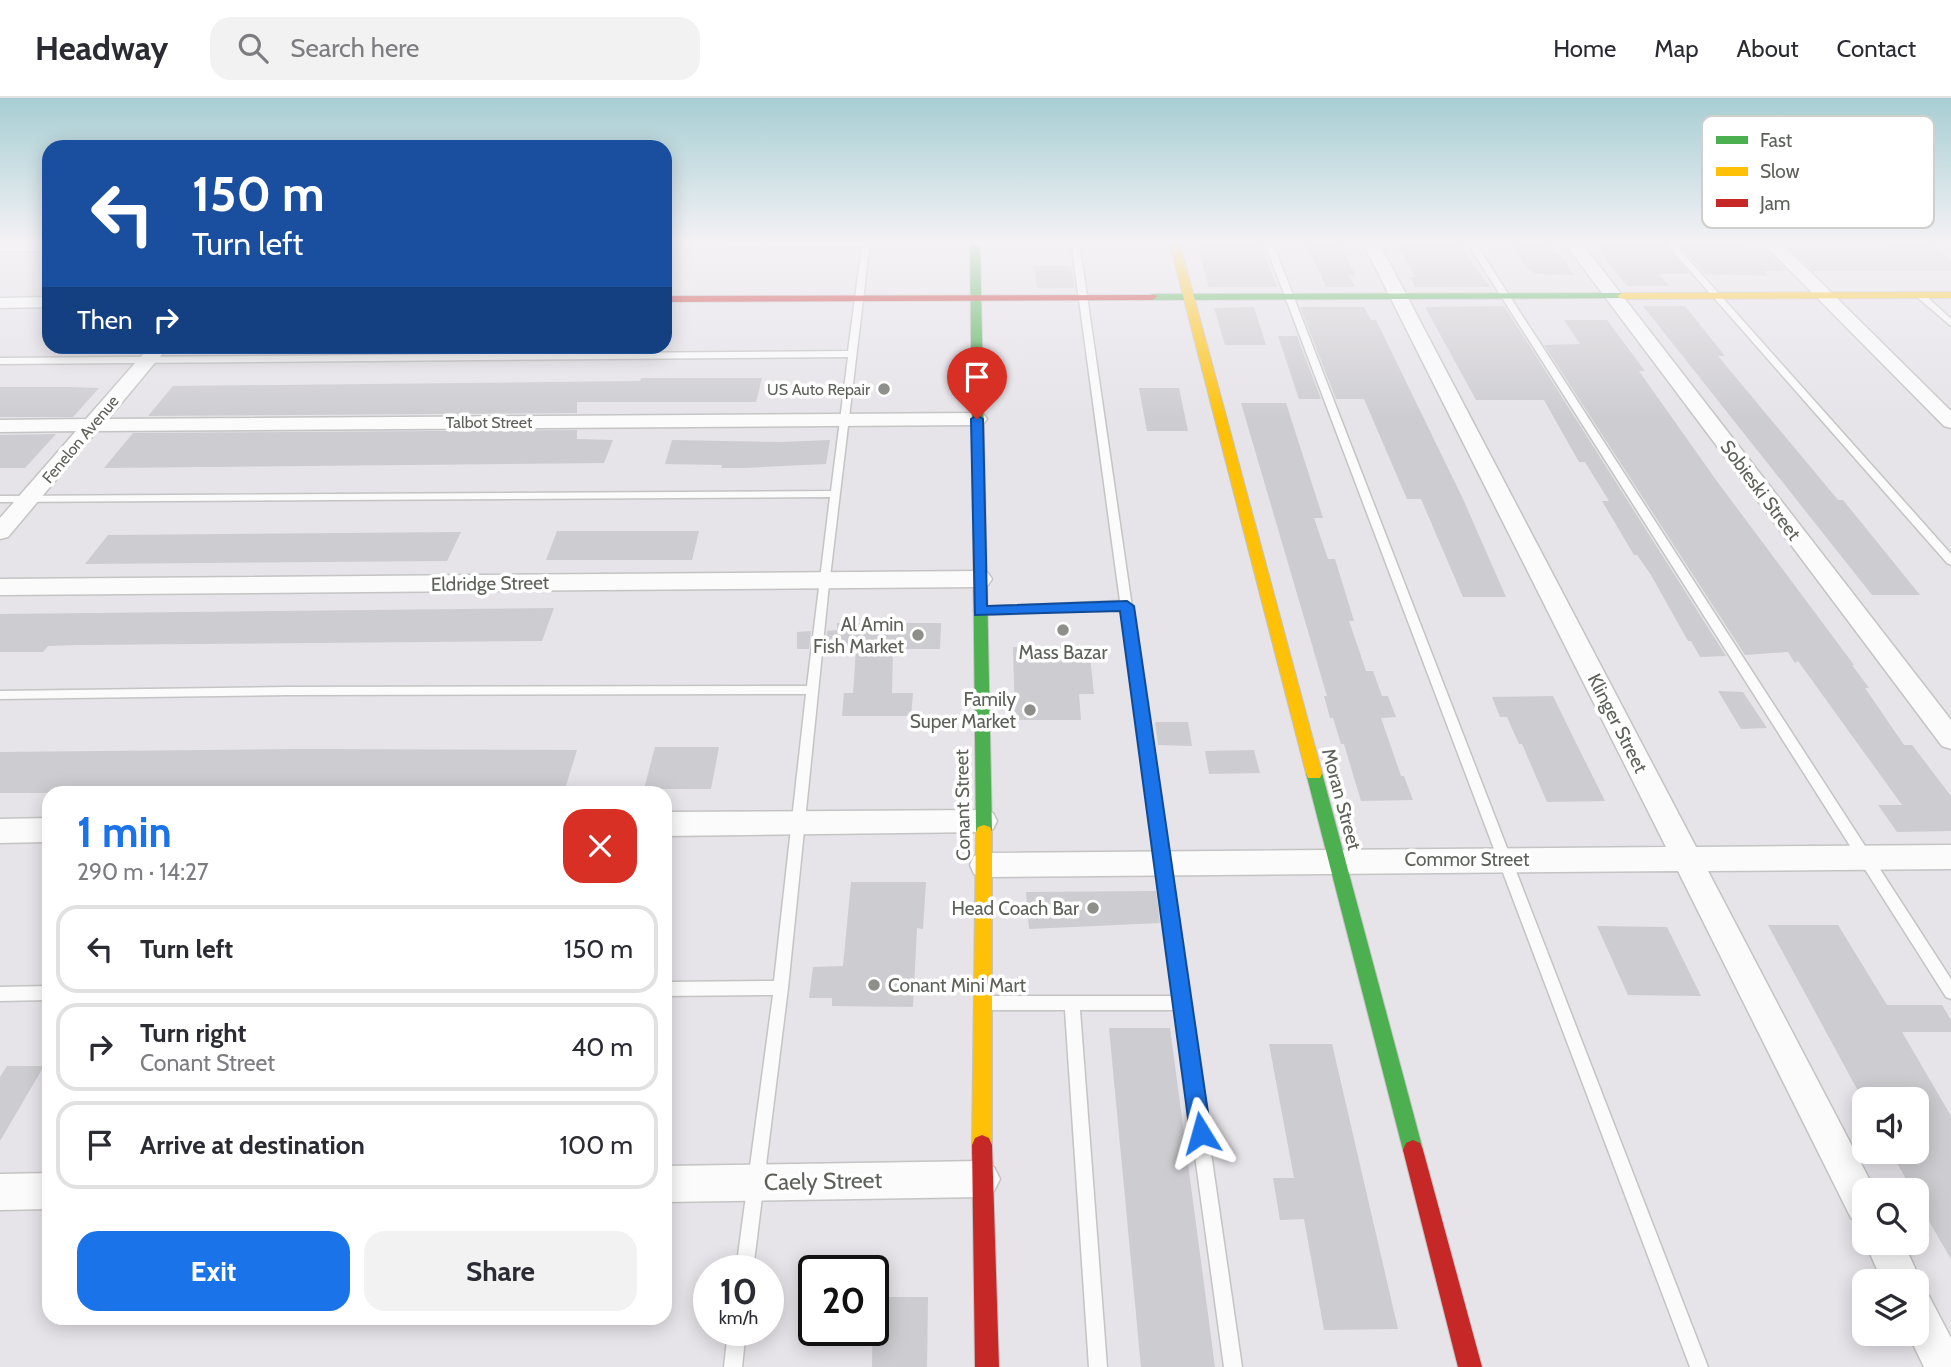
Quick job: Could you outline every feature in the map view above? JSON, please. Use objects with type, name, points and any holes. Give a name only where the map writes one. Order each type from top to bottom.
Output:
[{"type":"street","name":"Conant Street","points":[[976,300],[984,865],[982,1179],[986,1367]]},
{"type":"street","name":"Moran Street","points":[[1189,300],[1470,1367]]},
{"type":"street","name":"Klinger Street","points":[[1402,300],[1852,1181]]},
{"type":"street","name":"Sobieski Street","points":[[1616,300],[1951,739]]},
{"type":"street","points":[[1828,300],[1951,422]]},
{"type":"street","points":[[0,303],[42,302]]},
{"type":"street","name":"Fenelon Avenue","points":[[0,531],[153,354]]},
{"type":"street","name":"Talbot Street","points":[[0,426],[977,419]]},
{"type":"street","name":"Eldridge Street","points":[[0,587],[980,579]]},
{"type":"street","points":[[672,824],[983,821]]},
{"type":"street","points":[[0,831],[42,830]]},
{"type":"street","name":"Commor Street","points":[[984,865],[1951,857]]},
{"type":"street","name":"Caely Street","points":[[672,1184],[982,1179]]},
{"type":"street","points":[[0,1192],[42,1191]]},
{"type":"street","points":[[1929,1335],[1945,1367]]},
{"type":"lane","points":[[746,1255],[781,988],[825,580],[859,300]]},
{"type":"lane","points":[[1083,300],[1233,1367]]},
{"type":"lane","points":[[1290,300],[1699,1367]]},
{"type":"lane","points":[[1508,300],[1951,992]]},
{"type":"lane","points":[[1720,300],[1951,561]]},
{"type":"lane","points":[[1926,300],[1951,323]]},
{"type":"lane","points":[[0,361],[135,354]]},
{"type":"lane","points":[[672,354],[852,354]]},
{"type":"lane","points":[[0,499],[835,495]]},
{"type":"lane","points":[[980,611],[1127,606]]},
{"type":"lane","points":[[0,695],[287,691],[813,690]]},
{"type":"lane","points":[[672,989],[781,988]]},
{"type":"lane","points":[[0,994],[42,993]]},
{"type":"lane","points":[[983,1003],[1183,1003]]},
{"type":"lane","points":[[1072,1004],[1098,1367]]},
{"type":"lane","points":[[733,1367],[735,1346]]},
{"type":"building","points":[[1504,306],[1726,656],[1700,657],[1691,641],[1688,641],[1651,575],[1637,555],[1634,555],[1602,501],[1609,501],[1585,462],[1579,462],[1544,400],[1476,400],[1425,307]]},
{"type":"building","points":[[1643,306],[1685,306],[1725,356],[1718,356],[1838,500],[1843,500],[1920,595],[1872,595]]},
{"type":"building","points":[[1254,307],[1266,345],[1225,345],[1214,308]]},
{"type":"building","points":[[1300,307],[1364,307],[1371,320],[1376,320],[1463,499],[1506,597],[1463,597],[1421,499],[1407,499],[1364,399],[1336,399]]},
{"type":"building","points":[[1564,320],[1607,320],[1645,371],[1639,371],[1716,480],[1854,665],[1869,688],[1865,688],[1904,745],[1912,745],[1951,796],[1951,831],[1897,832],[1878,805],[1902,805],[1798,661],[1795,663],[1788,652],[1745,655],[1544,345],[1580,344]]},
{"type":"building","points":[[1278,336],[1297,336],[1321,399],[1299,399]]},
{"type":"building","points":[[641,378],[762,378],[756,402],[577,402],[577,413],[148,416],[173,386],[640,381]]},
{"type":"building","points":[[0,387],[99,388],[73,417],[0,417]]},
{"type":"building","points":[[1139,388],[1179,388],[1188,431],[1147,431]]},
{"type":"building","points":[[1241,403],[1286,403],[1323,518],[1314,518],[1328,559],[1335,559],[1354,621],[1349,621],[1366,671],[1373,671],[1382,696],[1388,696],[1396,717],[1381,718],[1401,776],[1404,776],[1413,800],[1361,801],[1344,744],[1341,744],[1333,718],[1330,718],[1324,696],[1327,696]]},
{"type":"building","points":[[577,430],[577,439],[613,440],[604,463],[104,468],[133,433]]},
{"type":"building","points":[[56,434],[25,468],[0,468],[0,435]]},
{"type":"building","points":[[672,440],[830,440],[826,464],[721,468],[722,465],[665,464]]},
{"type":"building","points":[[557,531],[699,531],[692,560],[546,560]]},
{"type":"building","points":[[461,532],[447,561],[85,564],[108,535]]},
{"type":"building","points":[[554,608],[542,641],[80,645],[48,646],[43,652],[0,652],[0,614]]},
{"type":"building","points":[[837,623],[941,623],[940,649],[893,649],[892,693],[913,693],[911,716],[842,716],[844,693],[853,693],[856,649],[825,649],[827,631],[837,630]]},
{"type":"building","points":[[811,631],[809,649],[797,649],[797,632]]},
{"type":"building","points":[[1013,647],[1089,647],[1094,694],[1079,694],[1081,720],[1015,720]]},
{"type":"building","points":[[1718,691],[1743,692],[1767,728],[1741,729]]},
{"type":"building","points":[[1553,696],[1605,801],[1547,802],[1522,744],[1519,744],[1507,717],[1500,717],[1492,697]]},
{"type":"building","points":[[1155,722],[1188,722],[1192,746],[1158,745]]},
{"type":"building","points":[[655,747],[719,747],[711,789],[645,786]]},
{"type":"building","points":[[577,750],[566,786],[42,786],[42,793],[0,793],[0,752]]},
{"type":"building","points":[[1254,750],[1260,773],[1209,774],[1205,751]]},
{"type":"building","points":[[851,882],[926,882],[923,929],[917,928],[913,1007],[832,1006],[832,998],[809,998],[813,967],[843,966]]},
{"type":"building","name":"Head Coach Bar","points":[[1156,891],[1160,923],[1029,929],[1026,892]]},
{"type":"building","points":[[1768,925],[1838,925],[1887,1005],[1942,1005],[1951,1020],[1951,1032],[1902,1032],[1951,1116],[1951,1259],[1929,1221],[1929,1178],[1905,1178],[1898,1164],[1929,1164],[1929,1087],[1856,1087]]},
{"type":"building","points":[[1597,926],[1667,927],[1701,996],[1628,995]]},
{"type":"building","points":[[1109,1028],[1170,1028],[1215,1367],[1141,1367]]},
{"type":"building","points":[[1269,1044],[1332,1044],[1398,1329],[1324,1330],[1304,1219],[1280,1220],[1273,1178],[1294,1178]]},
{"type":"building","points":[[7,1066],[42,1066],[0,1141],[0,1077]]},
{"type":"building","points":[[889,1297],[928,1297],[927,1367],[872,1367],[872,1346],[889,1346]]},
{"type":"traffic: fast","points":[[976,300],[984,832]]},
{"type":"traffic: fast","points":[[1314,773],[1413,1150]]},
{"type":"traffic: slow","points":[[1190,300],[1314,773]]},
{"type":"traffic: slow","points":[[982,1145],[984,832]]},
{"type":"traffic: jam","points":[[982,1145],[987,1367]]},
{"type":"traffic: jam","points":[[1413,1150],[1470,1367]]},
{"type":"place","name":"US Auto Repair","points":[[884,389]]},
{"type":"place","name":"Mass Bazar","points":[[1063,630]]},
{"type":"place","name":"Al Amin Fish Market","points":[[918,635]]},
{"type":"place","name":"Family Super Market","points":[[1030,710]]},
{"type":"place","name":"Head Coach Bar","points":[[1093,908]]},
{"type":"place","name":"Conant Mini Mart","points":[[874,985]]},
{"type":"route","points":[[977,419],[980,611],[1127,606],[1201,1133]]}]
